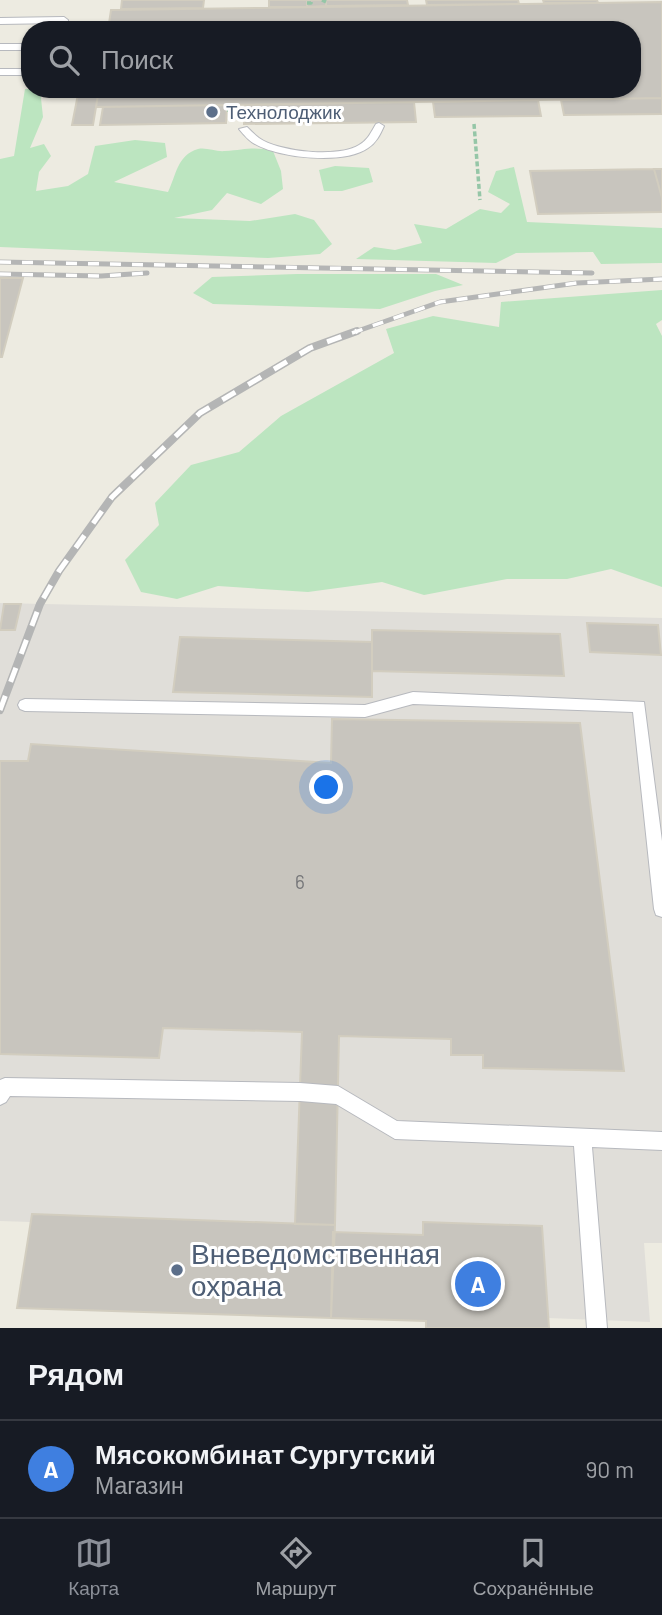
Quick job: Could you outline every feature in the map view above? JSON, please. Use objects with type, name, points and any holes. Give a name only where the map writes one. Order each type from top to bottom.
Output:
[{"type":"lane","points":[[0,20],[64,21]]},
{"type":"lane","points":[[0,47],[21,47]]},
{"type":"lane","points":[[0,72],[21,72]]},
{"type":"lane","points":[[244,129],[257,142],[289,151],[320,155],[356,152],[374,138],[379,126]]},
{"type":"lane","points":[[25,705],[365,710],[413,698],[639,706],[662,909]]},
{"type":"lane","points":[[0,1096],[5,1087],[300,1092],[338,1095],[395,1130],[662,1141]]},
{"type":"lane","points":[[582,1139],[597,1328]]},
{"type":"path","points":[[227,110],[232,110]]},
{"type":"path","points":[[474,124],[480,200]]},
{"type":"shaded area","points":[[0,603],[662,618],[662,1243],[644,1243],[650,1322],[548,1318],[541,1226],[424,1222],[423,1235],[333,1232],[295,1224],[32,1214],[30,1222],[0,1221]]},
{"type":"green space","points":[[24,98],[41,98],[43,117],[30,148],[44,144],[51,156],[39,172],[36,191],[68,186],[88,174],[95,146],[135,140],[165,143],[167,157],[114,182],[168,192],[181,161],[198,149],[273,151],[281,171],[283,189],[261,204],[227,193],[212,210],[174,218],[250,221],[295,214],[314,220],[332,244],[320,254],[268,258],[0,247],[0,159],[14,156]]},
{"type":"green space","points":[[335,166],[369,168],[373,182],[342,191],[324,191],[319,170]]},
{"type":"green space","points":[[514,167],[527,222],[662,228],[662,263],[601,264],[593,252],[516,253],[496,263],[356,259],[374,247],[395,250],[422,243],[414,224],[446,229],[480,209],[501,213],[510,204],[488,192],[496,171]]},
{"type":"green space","points":[[436,274],[463,285],[380,309],[213,304],[193,293],[212,277]]},
{"type":"green space","points":[[662,290],[662,320],[656,324],[662,336],[662,587],[611,569],[567,579],[507,579],[424,595],[382,582],[308,592],[218,586],[177,599],[141,592],[125,560],[159,525],[155,503],[191,465],[239,452],[281,416],[394,353],[386,329],[433,316],[499,327],[501,302]]},
{"type":"building","points":[[122,0],[204,0],[203,8],[121,9]]},
{"type":"building","points":[[269,0],[307,0],[307,7],[269,7]]},
{"type":"building","points":[[307,0],[326,0],[326,6],[307,7]]},
{"type":"building","points":[[326,0],[407,0],[408,5],[326,6]]},
{"type":"building","points":[[426,0],[518,0],[519,4],[427,5]]},
{"type":"building","points":[[543,0],[597,0],[598,3],[544,3]]},
{"type":"building","points":[[662,2],[662,98],[96,107],[98,98],[641,98],[641,21],[109,21],[111,10]]},
{"type":"building","points":[[77,98],[98,98],[93,125],[72,125]]},
{"type":"building","points":[[662,98],[662,114],[564,115],[561,100]]},
{"type":"building","points":[[538,100],[541,116],[435,117],[433,102]]},
{"type":"building","points":[[414,102],[416,122],[244,124],[245,105]]},
{"type":"building","points":[[227,105],[226,123],[100,125],[103,107]]},
{"type":"building","points":[[654,169],[662,169],[662,198]]},
{"type":"building","points":[[654,169],[662,198],[662,212],[538,214],[530,171]]},
{"type":"building","points":[[0,278],[23,278],[2,357],[0,357]]},
{"type":"building","points":[[4,604],[21,604],[15,630],[0,630]]},
{"type":"building","points":[[587,623],[658,625],[661,655],[590,652]]},
{"type":"building","points":[[372,630],[560,634],[564,676],[372,671]]},
{"type":"building","points":[[180,637],[372,642],[372,697],[173,692]]},
{"type":"building","points":[[332,719],[580,723],[624,1071],[483,1068],[483,1055],[451,1055],[451,1039],[339,1036],[335,1225],[295,1224],[302,1032],[163,1028],[159,1058],[0,1054],[0,761],[28,761],[31,744],[331,763]]},
{"type":"building","name":"Вневедомственная охрана","points":[[32,1214],[335,1225],[331,1318],[17,1308]]},
{"type":"building","points":[[423,1222],[542,1226],[549,1328],[426,1328],[426,1321],[331,1318],[333,1232],[423,1235]]},
{"type":"railway","points":[[0,262],[592,273]]},
{"type":"railway","points":[[0,274],[101,276],[147,273]]},
{"type":"railway","points":[[352,333],[440,302],[577,283],[662,279]]},
{"type":"railway","points":[[0,710],[40,604],[59,571],[112,497],[200,413],[310,348],[357,331]]},
{"type":"place","name":"Технолоджик","points":[[212,112]]},
{"type":"place","name":"Вневедомственная охрана","points":[[177,1270]]},
{"type":"place","name":"Мясокомбинат Сургутский","points":[[478,1284]]}]
